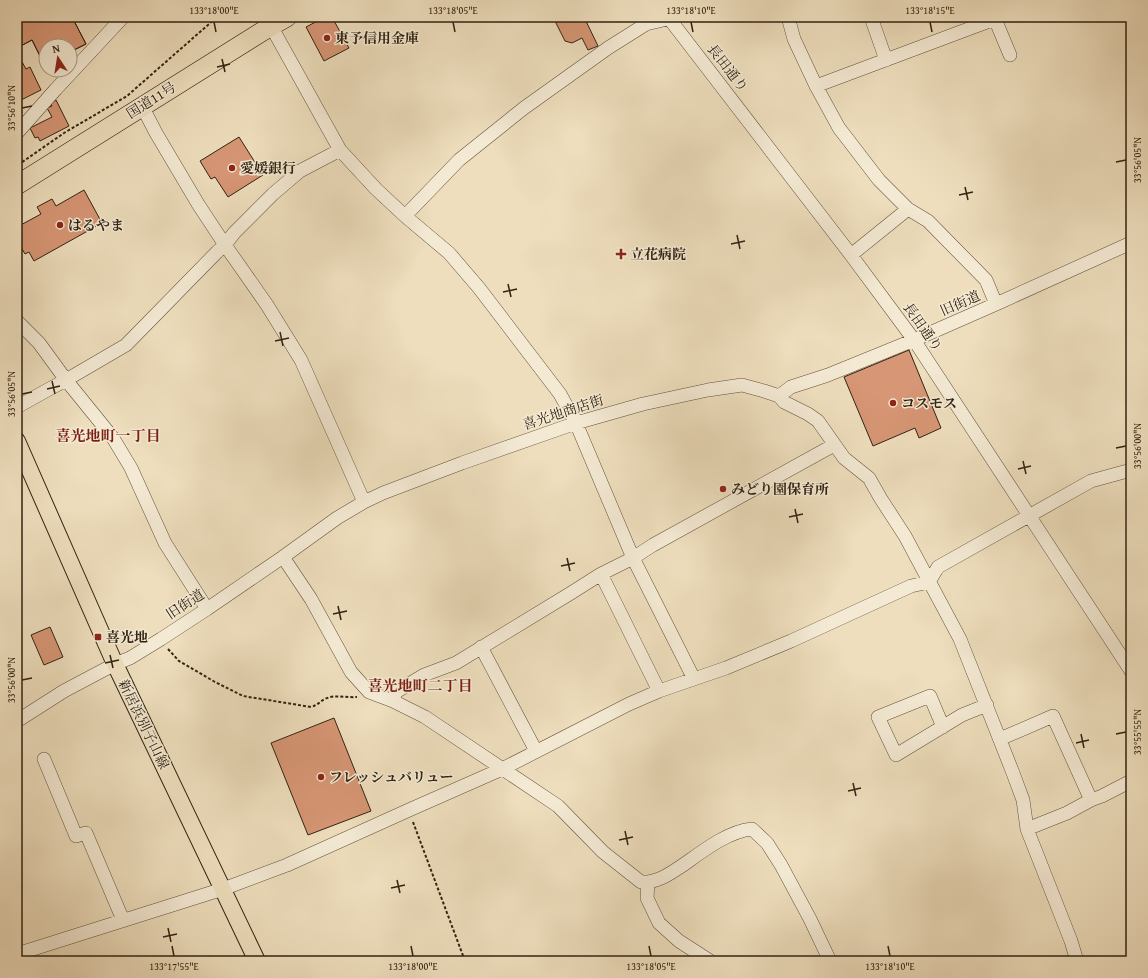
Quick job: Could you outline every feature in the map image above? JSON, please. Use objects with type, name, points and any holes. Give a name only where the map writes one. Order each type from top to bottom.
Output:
[{"type":"highway","name":"国道11号","points":[[17,185],[275,20]]},
{"type":"main road","name":"新居浜別子山線","points":[[17,441],[115,664],[257,961]]},
{"type":"street","points":[[17,133],[123,17]]},
{"type":"street","points":[[788,17],[794,39],[816,86],[839,128],[879,180],[908,209],[928,221],[986,280],[996,304]]},
{"type":"street","points":[[871,17],[886,60]]},
{"type":"street","points":[[405,216],[459,160],[524,108],[608,48],[646,24],[671,18]]},
{"type":"street","name":"長田通り","points":[[671,18],[914,340],[1131,671]]},
{"type":"street","points":[[816,86],[995,19],[1010,55]]},
{"type":"street","points":[[275,20],[340,150],[376,189],[449,253],[479,288],[560,394],[576,423],[633,558],[694,679]]},
{"type":"street","points":[[142,106],[156,133],[198,204],[225,246],[267,305],[301,360],[364,502]]},
{"type":"street","points":[[17,407],[126,345],[217,252],[225,246],[234,233],[273,194],[300,171],[340,150]]},
{"type":"street","points":[[851,255],[908,209]]},
{"type":"street","name":"旧街道","points":[[779,396],[791,387],[828,375],[914,340],[1131,243]]},
{"type":"street","points":[[17,321],[40,343],[66,380],[112,438],[127,462],[165,543],[207,610]]},
{"type":"street","name":"喜光地商店街","points":[[364,502],[383,493],[455,466],[576,423],[643,404],[708,390],[742,385],[764,390],[779,396],[784,402],[808,414],[818,421],[844,458],[869,478],[905,536],[960,639],[1023,800],[1027,829],[1071,941],[1077,961]]},
{"type":"street","points":[[393,701],[396,692],[418,678],[456,663],[601,574],[633,558],[653,545],[834,445]]},
{"type":"street","points":[[17,954],[223,889],[287,865],[502,769],[629,704],[659,691],[726,668],[784,644],[912,586],[929,582],[938,567],[1091,481],[1131,470]]},
{"type":"street","name":"旧街道","points":[[17,721],[64,691],[115,664],[130,658],[207,610],[283,558],[337,518],[364,502]]},
{"type":"street","points":[[283,558],[311,599],[351,672],[369,692],[393,701],[425,717],[558,806],[603,852],[642,882],[664,878],[713,844],[744,830],[752,829],[767,843],[781,865],[810,919],[830,961]]},
{"type":"street","points":[[601,574],[659,691]]},
{"type":"street","points":[[480,647],[536,751]]},
{"type":"street","points":[[943,727],[930,696],[878,717],[896,755],[943,727],[962,714],[987,705]]},
{"type":"street","points":[[1000,739],[1053,716],[1091,800]]},
{"type":"street","points":[[44,759],[76,836],[86,833],[123,920]]},
{"type":"street","points":[[1027,829],[1068,813],[1131,781]]},
{"type":"street","points":[[648,882],[647,898],[659,923],[679,941],[710,961]]},
{"type":"path","points":[[17,166],[64,132],[127,96],[217,17]]},
{"type":"path","points":[[161,639],[178,661],[214,682],[243,696],[311,707],[317,706],[325,699],[334,697],[364,696],[369,692]]},
{"type":"path","points":[[408,810],[465,961]]},
{"type":"building","points":[[24,17],[72,17],[86,44],[78,48],[78,38],[38,38],[38,52],[32,40],[17,48],[17,21]]},
{"type":"building","points":[[24,17],[72,17],[86,44],[78,48],[78,38],[38,38],[38,52],[32,40],[17,48],[17,21]]},
{"type":"building","name":"東予信用金庫","points":[[325,17],[332,17],[349,48],[324,61],[306,27]]},
{"type":"building","points":[[553,17],[584,17],[598,46],[588,50],[582,38],[572,43],[565,41]]},
{"type":"building","points":[[21,60],[26,69],[30,67],[41,90],[17,102],[17,62]]},
{"type":"building","points":[[56,100],[69,126],[40,141],[38,137],[35,138],[30,128],[52,117],[47,108],[52,106],[51,103]]},
{"type":"building","points":[[17,103],[22,113],[17,115]]},
{"type":"building","name":"愛媛銀行","points":[[239,137],[263,175],[228,197],[215,177],[211,179],[200,161]]},
{"type":"building","name":"はるやま","points":[[84,190],[102,223],[34,261],[29,252],[25,254],[17,240],[17,227],[41,214],[37,207],[52,199],[56,206]]},
{"type":"building","name":"コスモス","points":[[909,350],[941,428],[919,438],[915,428],[873,446],[844,377]]},
{"type":"building","points":[[50,627],[63,657],[44,665],[31,635]]},
{"type":"building","name":"フレッシュバリュー","points":[[334,718],[371,811],[308,835],[271,743]]},
{"type":"place","name":"東予信用金庫","points":[[327,38]]},
{"type":"place","name":"愛媛銀行","points":[[232,168]]},
{"type":"place","name":"はるやま","points":[[60,225]]},
{"type":"place","name":"立花病院","points":[[621,254]]},
{"type":"place","name":"コスモス","points":[[893,403]]},
{"type":"place","name":"みどり園保育所","points":[[723,489]]},
{"type":"place","name":"喜光地","points":[[98,637]]},
{"type":"place","name":"フレッシュバリュー","points":[[321,777]]},
{"type":"district","name":"喜光地町一丁目","points":[[108,436]]},
{"type":"district","name":"喜光地町二丁目","points":[[420,686]]}]
